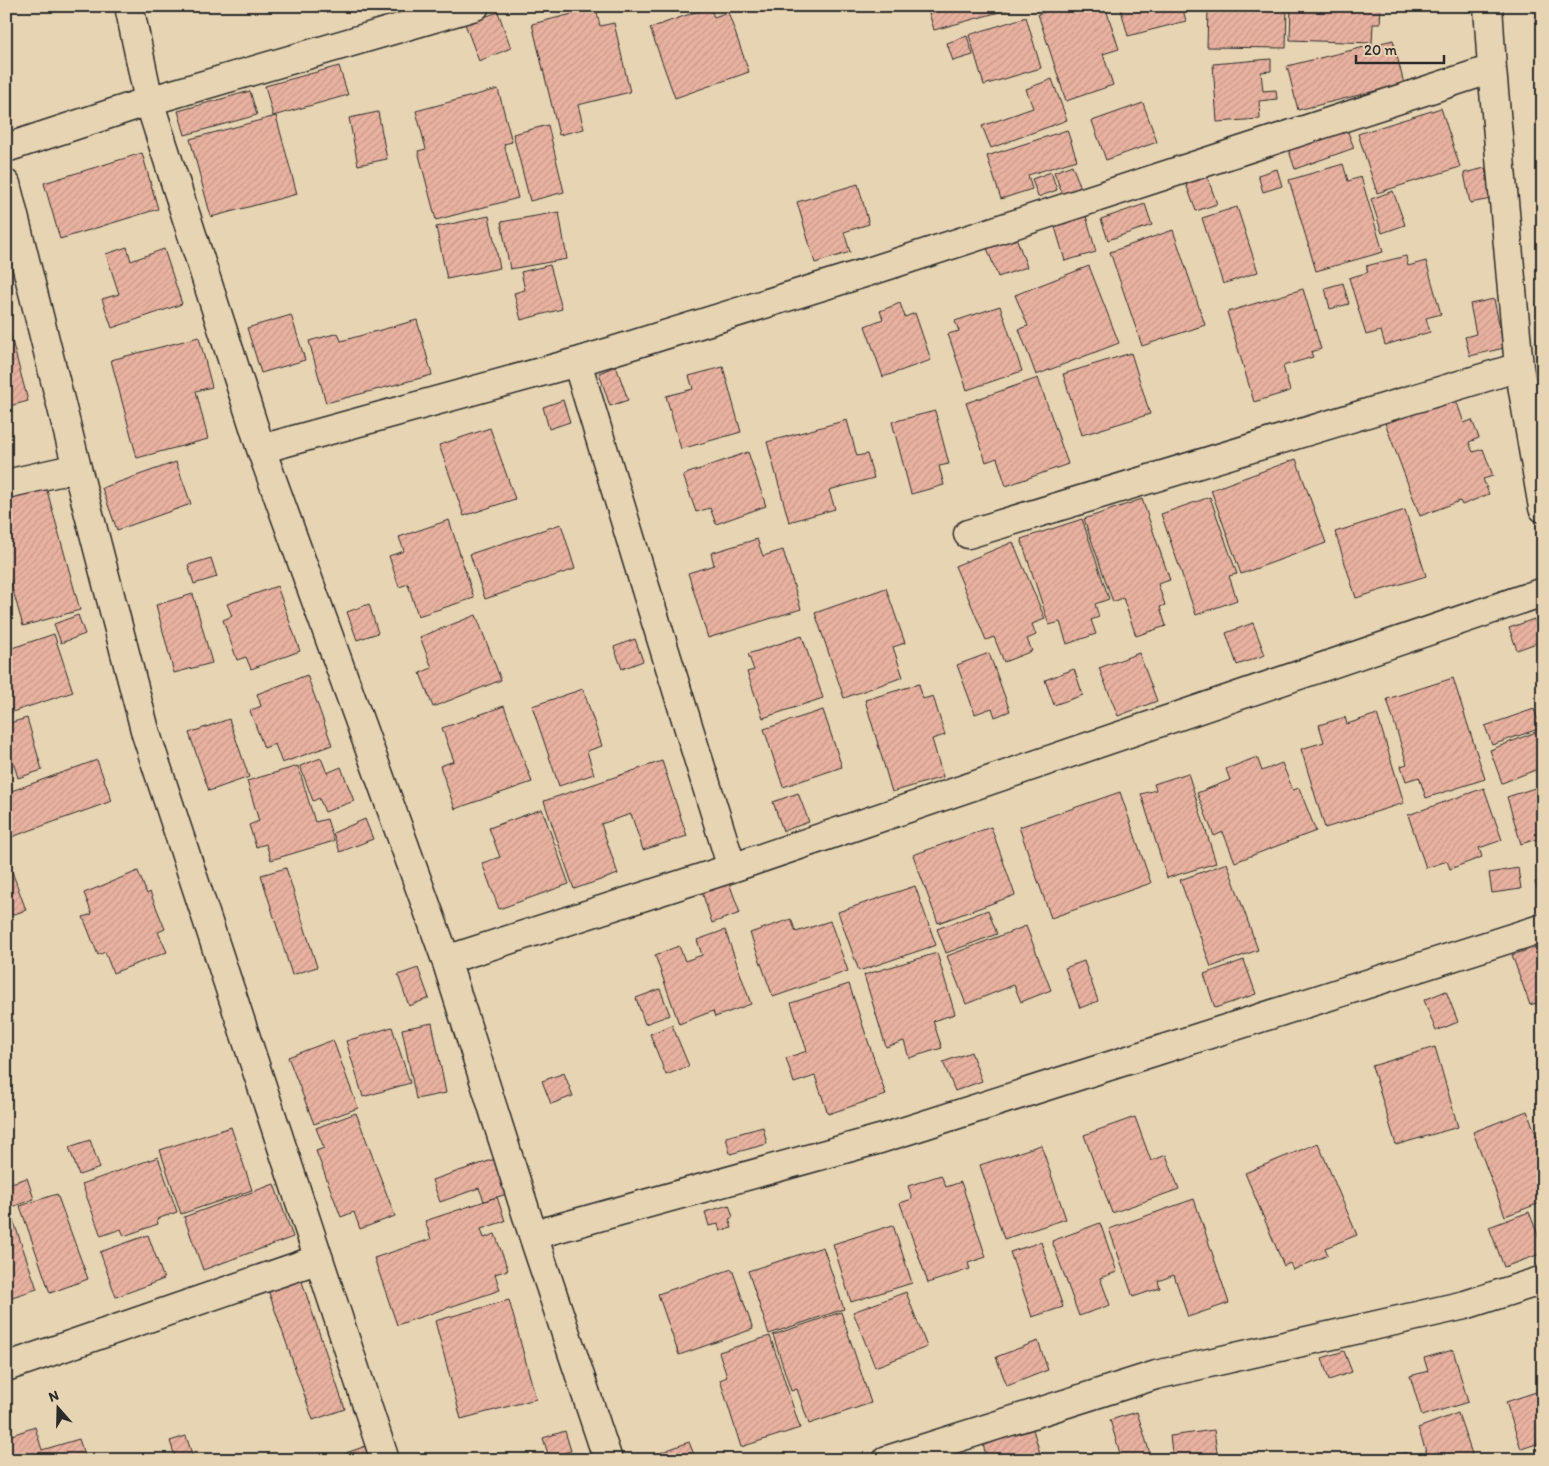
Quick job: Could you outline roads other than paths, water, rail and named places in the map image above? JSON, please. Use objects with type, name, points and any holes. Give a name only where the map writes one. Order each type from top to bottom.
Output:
[{"type":"street","points":[[129,6],[149,101],[261,449],[446,960],[533,1235],[608,1460]]},
{"type":"street","points":[[6,148],[149,101],[475,6]]},
{"type":"street","points":[[1488,6],[1519,367],[1543,508]]},
{"type":"street","points":[[261,449],[577,362],[874,270],[1492,68]]},
{"type":"street","points":[[6,184],[146,734],[385,1460]]},
{"type":"street","points":[[577,362],[732,868]]},
{"type":"street","points":[[968,534],[1519,367]]},
{"type":"street","points":[[6,484],[77,468]]},
{"type":"street","points":[[446,960],[732,868],[1543,592]]},
{"type":"street","points":[[533,1235],[880,1140],[1543,928]]},
{"type":"street","points":[[6,1367],[319,1259]]},
{"type":"street","points":[[887,1460],[1156,1375],[1465,1305],[1543,1280]]}]
